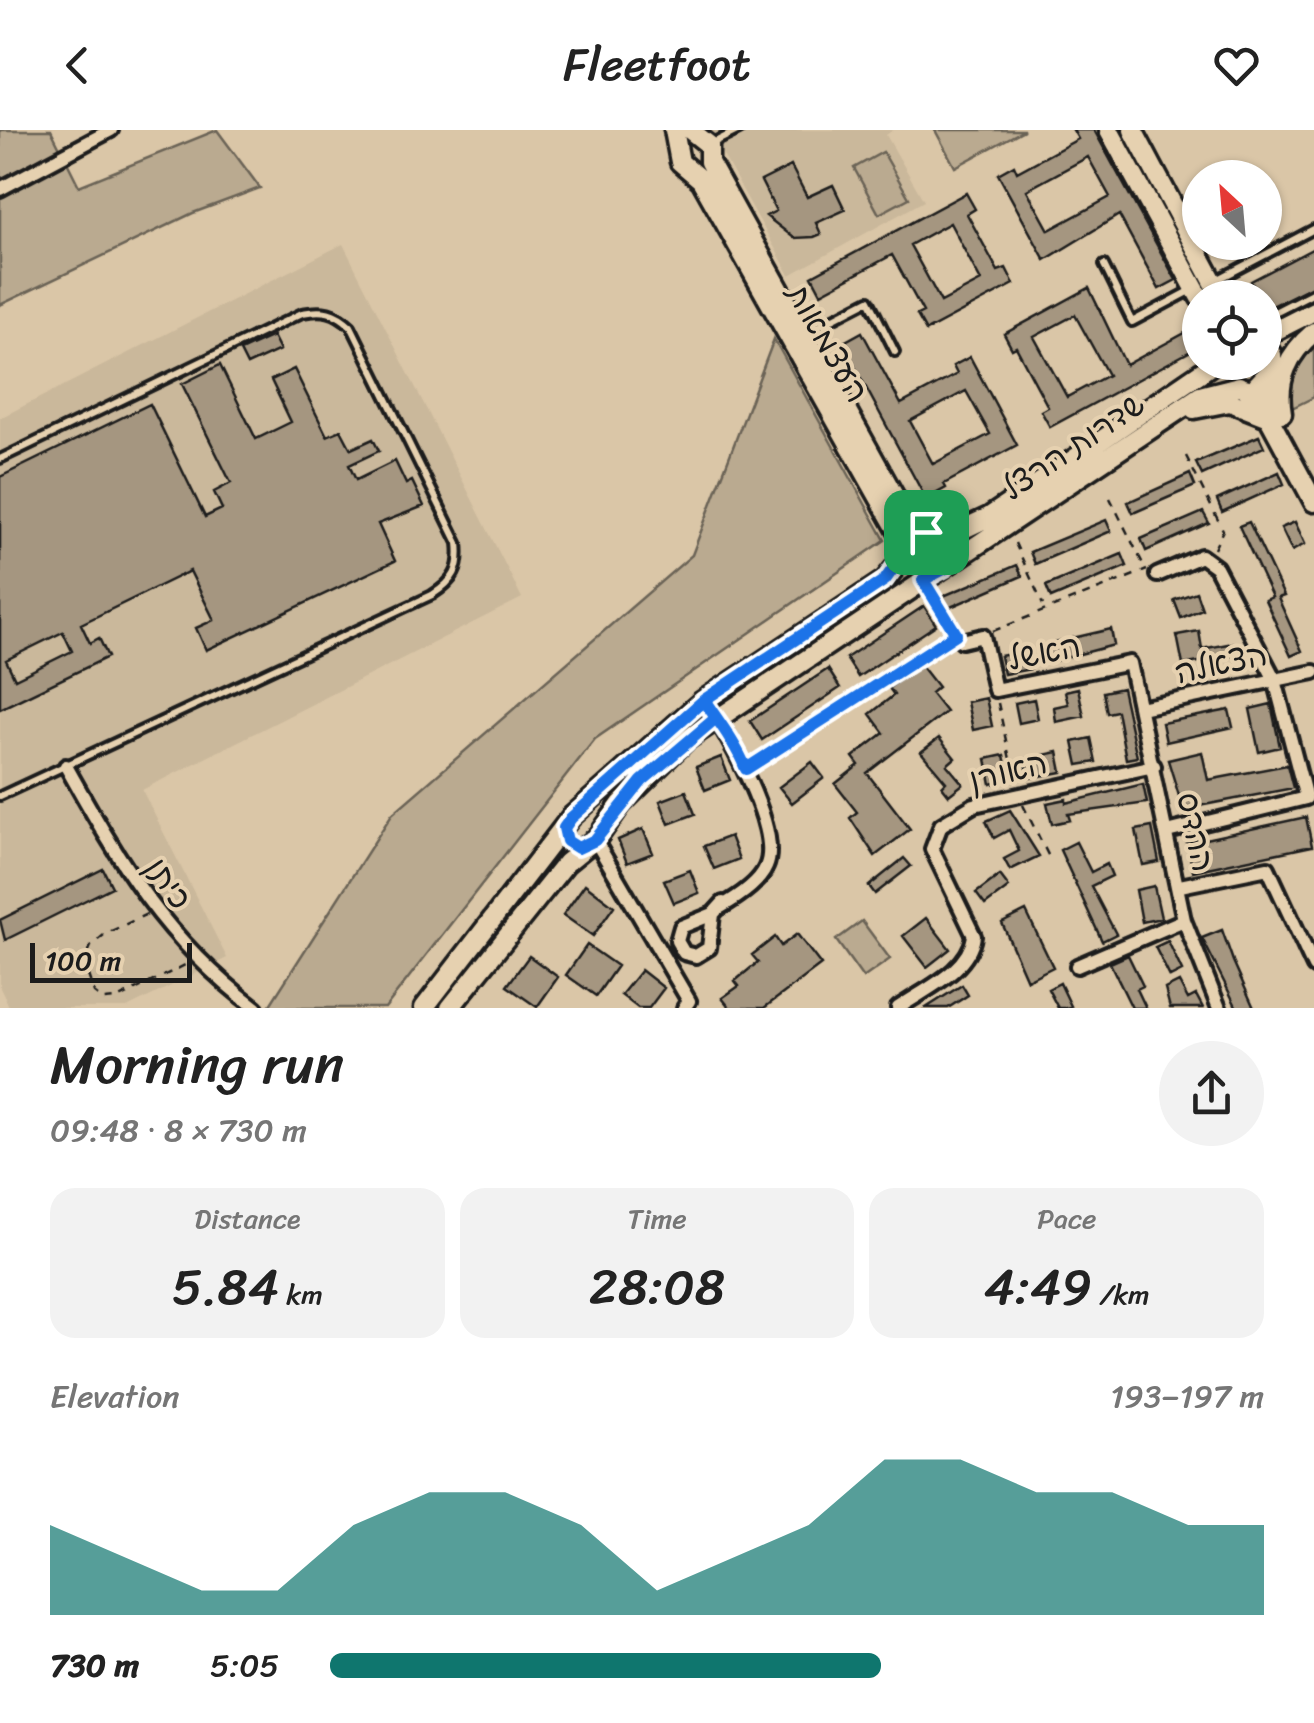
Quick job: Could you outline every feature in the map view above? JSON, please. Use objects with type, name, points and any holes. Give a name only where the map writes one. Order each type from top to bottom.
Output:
[{"type":"main road","points":[[1109,130],[1190,280]]},
{"type":"main road","points":[[1133,130],[1213,280]]},
{"type":"main road","name":"העצמאות","points":[[693,145],[902,510],[932,533]]},
{"type":"main road","name":"העצמאות","points":[[693,145],[907,551]]},
{"type":"main road","points":[[1282,322],[1310,324]]},
{"type":"main road","points":[[1282,331],[1310,324]]},
{"type":"main road","points":[[1282,356],[1310,324]]},
{"type":"main road","points":[[1276,420],[1283,374],[1310,324]]},
{"type":"main road","name":"שדרות הרצל","points":[[932,533],[968,528],[989,517],[1191,380]]},
{"type":"main road","points":[[1230,380],[1276,420],[1314,478]]},
{"type":"main road","name":"שדרות הרצל","points":[[606,824],[663,761],[716,718],[1210,390],[1242,387],[1254,380]]},
{"type":"main road","points":[[1269,380],[1276,420],[1314,502]]},
{"type":"main road","points":[[1148,431],[1220,401],[1276,420]]},
{"type":"main road","points":[[424,1008],[580,810],[704,700],[885,580],[915,538],[932,533],[951,549],[934,575],[914,571],[907,551]]},
{"type":"main road","points":[[450,1008],[533,901],[606,824],[593,807],[580,810]]},
{"type":"main road","points":[[564,828],[567,841],[590,844]]},
{"type":"street","points":[[0,189],[111,130]]},
{"type":"street","points":[[1152,572],[1201,556],[1209,559],[1275,680],[1306,798],[1167,832]]},
{"type":"street","name":"האשל","points":[[959,638],[983,636],[994,690],[1130,662]]},
{"type":"street","name":"ההדס","points":[[1130,662],[1180,886],[1184,920],[1219,1008]]},
{"type":"street","name":"הצאלה","points":[[1140,708],[1314,672]]},
{"type":"street","points":[[704,700],[746,769],[769,854],[716,911]]},
{"type":"street","name":"כיתן","points":[[66,766],[115,854],[154,911],[196,960],[256,1008]]},
{"type":"street","name":"האורן","points":[[898,1008],[960,966],[972,951],[974,936],[936,862],[934,837],[956,813],[1154,766]]},
{"type":"street","points":[[590,844],[687,1005]]},
{"type":"street","points":[[1180,886],[1268,868],[1314,967]]},
{"type":"street","points":[[1076,966],[1184,920]]},
{"type":"lane","points":[[693,145],[739,130]]},
{"type":"lane","points":[[1234,280],[1314,229]]},
{"type":"lane","points":[[1104,265],[1132,322],[1182,300]]},
{"type":"lane","points":[[1282,311],[1314,292]]},
{"type":"lane","points":[[804,334],[869,300],[895,352]]},
{"type":"lane","points":[[0,459],[302,313],[320,310],[338,314],[351,326],[458,543],[460,562],[453,578],[432,594],[0,796]]},
{"type":"path","points":[[1186,456],[1222,530],[1209,559]]},
{"type":"path","points":[[1015,542],[1046,614],[1152,572],[1110,498]]},
{"type":"path","points":[[746,769],[959,638],[934,575]]},
{"type":"path","points":[[983,636],[1044,608]]},
{"type":"path","points":[[994,690],[1018,796],[1049,857]]},
{"type":"path","points":[[154,911],[91,946],[84,963],[94,993],[103,1000],[118,999],[196,960]]},
{"type":"shaded area","points":[[0,130],[51,130],[79,186],[217,130],[260,188],[193,213],[0,305]]},
{"type":"shaded area","points":[[709,130],[893,130],[886,135],[924,201],[790,275]]},
{"type":"shaded area","points":[[935,130],[1024,130],[955,167]]},
{"type":"shaded area","points":[[883,152],[909,198],[879,214],[854,168]]},
{"type":"shaded area","points":[[343,244],[522,598],[142,790],[227,958],[127,1008],[10,1008],[0,988],[0,418]]},
{"type":"shaded area","points":[[774,339],[885,540],[595,739],[385,1008],[268,1008],[392,814],[692,555]]},
{"type":"shaded area","points":[[1314,345],[1314,397],[1292,408],[1292,373],[1300,357]]},
{"type":"shaded area","points":[[862,921],[890,959],[863,978],[836,940]]},
{"type":"building","points":[[1073,130],[1094,130],[1176,280],[1159,289],[1119,215],[1045,260],[998,174],[1014,165],[1017,172],[1078,139]],"holes":[[[1088,157],[1110,197],[1049,230],[1027,190]]]},
{"type":"building","points":[[791,166],[807,197],[833,185],[845,210],[816,223],[821,234],[814,237],[794,238],[766,216],[776,211],[761,181]]},
{"type":"building","points":[[966,193],[975,209],[967,214],[998,271],[1006,268],[1014,284],[926,331],[917,315],[923,312],[892,255],[821,293],[812,276]],"holes":[[[950,223],[981,281],[941,302],[910,245]]]},
{"type":"building","points":[[1314,248],[1314,285],[1282,301],[1282,280],[1253,280]]},
{"type":"building","points":[[1089,288],[1126,365],[1182,335],[1182,356],[1050,427],[1041,411],[1048,407],[1016,347],[1012,349],[1004,334]],"holes":[[[1075,315],[1108,375],[1067,397],[1034,337]]]},
{"type":"building","points":[[862,332],[901,404],[957,374],[953,366],[970,357],[1017,445],[944,484],[946,488],[926,499],[842,343]],"holes":[[[966,391],[990,434],[933,464],[910,421]]]},
{"type":"building","points":[[273,336],[280,350],[247,365],[240,351]]},
{"type":"building","points":[[220,365],[256,439],[291,422],[271,380],[294,369],[327,436],[341,430],[351,449],[373,439],[379,451],[349,465],[356,480],[395,461],[406,484],[412,481],[424,506],[378,524],[395,561],[206,650],[196,628],[214,620],[190,571],[81,624],[90,643],[99,638],[108,657],[0,709],[0,477],[150,404],[205,517],[222,509],[214,492],[231,483],[182,384]],"holes":[[[63,632],[72,651],[15,679],[6,660]]]},
{"type":"building","points":[[1259,436],[1264,447],[1202,475],[1196,463]]},
{"type":"building","points":[[1279,472],[1284,484],[1222,512],[1217,500]]},
{"type":"building","points":[[1190,474],[1195,486],[1133,513],[1128,502]]},
{"type":"building","points":[[1203,512],[1209,523],[1146,551],[1141,539]]},
{"type":"building","points":[[1106,520],[1111,531],[1035,564],[1030,552]]},
{"type":"building","points":[[1249,522],[1284,596],[1278,598],[1302,651],[1291,656],[1265,600],[1272,597],[1239,526]]},
{"type":"building","points":[[1295,522],[1305,544],[1292,551],[1281,528]]},
{"type":"building","points":[[1122,554],[1127,566],[1051,598],[1046,586]]},
{"type":"building","points":[[1017,565],[1022,576],[946,609],[941,597]]},
{"type":"building","points":[[1196,592],[1202,609],[1181,618],[1174,600]]},
{"type":"building","points":[[924,606],[936,625],[858,677],[846,658]]},
{"type":"building","points":[[1111,629],[1114,645],[1046,663],[1043,645]]},
{"type":"building","points":[[1199,631],[1202,649],[1233,643],[1235,655],[1183,665],[1177,635]]},
{"type":"building","points":[[1027,651],[1031,669],[1004,674],[1000,656]]},
{"type":"building","points":[[920,664],[938,687],[931,693],[946,712],[867,773],[910,829],[875,856],[850,818],[857,812],[835,784],[859,765],[853,757],[884,733],[870,714],[894,695],[889,688]]},
{"type":"building","points":[[828,669],[840,688],[762,740],[750,721]]},
{"type":"building","points":[[1078,688],[1084,716],[1056,722],[1054,707],[1068,704],[1065,691]]},
{"type":"building","points":[[1122,688],[1137,757],[1126,759],[1117,711],[1107,713],[1103,692]]},
{"type":"building","points":[[986,698],[992,726],[973,730],[967,702]]},
{"type":"building","points":[[1034,699],[1038,719],[1019,723],[1015,703]]},
{"type":"building","points":[[1271,704],[1280,747],[1259,752],[1250,709]]},
{"type":"building","points":[[1229,710],[1233,727],[1166,742],[1162,723]]},
{"type":"building","points":[[939,738],[955,758],[947,765],[963,784],[949,795],[942,786],[946,782],[921,752]]},
{"type":"building","points":[[1091,738],[1096,762],[1078,765],[1073,742]]},
{"type":"building","points":[[1058,752],[1062,772],[1029,778],[1025,759]]},
{"type":"building","points":[[1202,752],[1208,780],[1287,765],[1293,788],[1183,809],[1168,760]]},
{"type":"building","points":[[1004,755],[1009,780],[991,784],[986,759]]},
{"type":"building","points":[[721,757],[730,780],[705,790],[696,767]]},
{"type":"building","points":[[812,762],[824,778],[792,803],[779,787]]},
{"type":"building","points":[[1143,784],[1147,803],[1068,814],[1070,820],[1052,824],[1047,803],[1066,799],[1066,803]]},
{"type":"building","points":[[686,791],[695,814],[669,824],[660,801]]},
{"type":"building","points":[[1010,810],[1039,856],[1010,870],[1004,859],[1019,851],[1009,830],[994,838],[986,821]]},
{"type":"building","points":[[1306,817],[1312,846],[1193,871],[1187,843]]},
{"type":"building","points":[[1152,827],[1159,862],[1143,865],[1136,830]]},
{"type":"building","points":[[643,829],[653,853],[627,863],[618,840]]},
{"type":"building","points":[[730,836],[739,859],[714,869],[704,846]]},
{"type":"building","points":[[1076,842],[1091,872],[1107,864],[1112,876],[1091,886],[1116,934],[1102,941],[1060,850]]},
{"type":"building","points":[[904,858],[911,866],[875,894],[869,886]]},
{"type":"building","points":[[103,869],[112,887],[5,940],[0,920]]},
{"type":"building","points":[[690,870],[699,893],[674,903],[664,880]]},
{"type":"building","points":[[1000,875],[1009,887],[985,905],[976,893]]},
{"type":"building","points":[[585,884],[614,906],[593,936],[563,915]]},
{"type":"building","points":[[1154,886],[1161,918],[1142,922],[1136,890]]},
{"type":"building","points":[[1026,911],[1053,967],[1027,980],[1002,923]]},
{"type":"building","points":[[926,918],[950,949],[927,967],[903,936]]},
{"type":"building","points":[[1222,930],[1254,1008],[1237,1008],[1202,938]]},
{"type":"building","points":[[797,934],[821,965],[764,1008],[730,1008],[722,998],[739,986],[735,981],[758,962],[752,955],[775,937],[781,946]]},
{"type":"building","points":[[1168,941],[1182,971],[1170,977],[1155,947]]},
{"type":"building","points":[[587,945],[617,966],[596,996],[566,975]]},
{"type":"building","points":[[1128,955],[1143,986],[1137,989],[1146,1008],[1132,1008],[1110,963]]},
{"type":"building","points":[[529,956],[558,977],[537,1007],[507,986]]},
{"type":"building","points":[[641,970],[664,988],[649,1008],[638,1008],[621,995]]},
{"type":"building","points":[[1179,982],[1188,999],[1196,995],[1203,1008],[1170,1008],[1165,989]]},
{"type":"building","points":[[1060,983],[1071,1006],[1066,1008],[1058,1008],[1048,989]]},
{"type":"building","points":[[962,985],[968,995],[948,1008],[926,1008]]},
{"type":"route","points":[[926,532],[910,543],[902,562],[885,580],[704,700],[716,718],[642,781],[591,844],[578,848],[567,841],[564,828],[571,818],[704,700],[716,718],[736,750],[746,769],[956,634],[923,580],[946,568],[951,549],[944,538],[926,532]]}]
